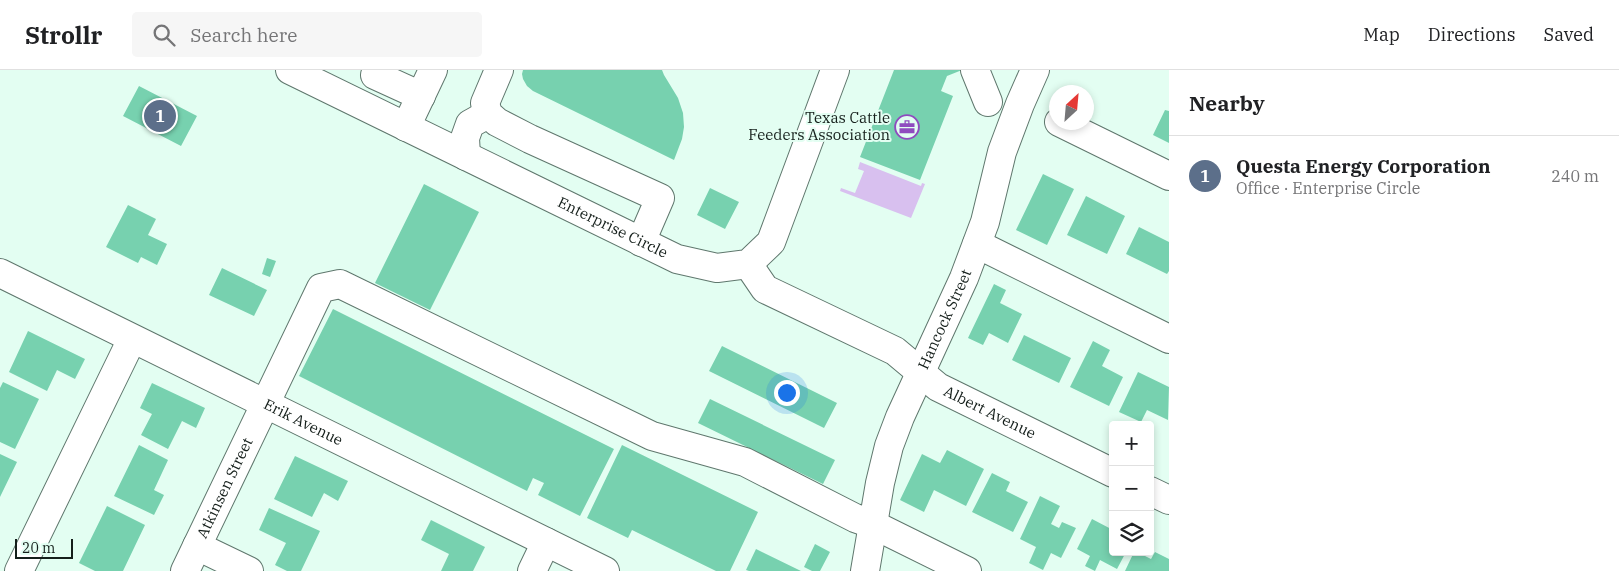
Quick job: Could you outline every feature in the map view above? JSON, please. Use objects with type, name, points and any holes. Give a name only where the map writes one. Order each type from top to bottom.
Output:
[{"type":"street","name":"Enterprise Circle","points":[[290,70],[677,259],[717,268],[748,264]]},
{"type":"street","points":[[406,127],[433,70]]},
{"type":"street","points":[[500,70],[485,102],[488,114],[497,122],[660,198],[641,242]]},
{"type":"street","points":[[748,264],[770,242],[834,70]]},
{"type":"street","points":[[975,70],[988,102]]},
{"type":"street","name":"Hancock Street","points":[[865,571],[872,524],[889,446],[900,417],[964,278],[985,222],[1002,152],[1035,70]]},
{"type":"street","points":[[361,105],[376,72],[420,96]]},
{"type":"street","points":[[1020,104],[1049,118]]},
{"type":"street","points":[[466,156],[465,138],[470,124],[488,114]]},
{"type":"street","points":[[1074,130],[1169,176]]},
{"type":"street","points":[[977,244],[1169,339]]},
{"type":"street","name":"Albert Avenue","points":[[748,264],[765,289],[895,351],[938,387],[1109,471]]},
{"type":"street","name":"Erik Avenue","points":[[1,276],[132,338],[605,571]]},
{"type":"street","name":"Atkinsen Street","points":[[185,571],[264,403],[321,288],[340,284],[652,436],[745,462],[855,518],[872,524]]},
{"type":"street","points":[[19,571],[132,338]]},
{"type":"street","points":[[1154,493],[1169,500]]},
{"type":"street","points":[[872,524],[967,571]]},
{"type":"street","points":[[532,571],[546,542]]},
{"type":"street","points":[[197,546],[250,571]]},
{"type":"shaded area","points":[[860,162],[921,186],[922,183],[925,184],[911,218],[840,191],[841,188],[855,193],[864,171],[858,169]]},
{"type":"building","points":[[523,70],[662,70],[678,98],[683,113],[684,127],[682,139],[674,160],[533,91],[523,79]]},
{"type":"building","name":"Texas Cattle Feeders Association","points":[[894,70],[962,70],[947,76],[941,91],[953,96],[920,180],[860,157]]},
{"type":"building","points":[[139,86],[197,116],[181,146],[123,116]]},
{"type":"building","points":[[1165,110],[1169,111],[1169,143],[1153,135]]},
{"type":"building","points":[[1043,174],[1074,189],[1047,245],[1016,230]]},
{"type":"building","points":[[424,184],[479,212],[430,310],[375,283]]},
{"type":"building","points":[[710,188],[739,202],[725,229],[697,215]]},
{"type":"building","points":[[1086,196],[1125,216],[1107,254],[1067,235]]},
{"type":"building","points":[[128,205],[156,219],[148,235],[167,244],[157,265],[141,257],[138,263],[106,247]]},
{"type":"building","points":[[1139,227],[1169,242],[1169,271],[1167,274],[1126,254]]},
{"type":"building","points":[[267,258],[276,261],[270,277],[262,274]]},
{"type":"building","points":[[222,268],[267,290],[254,316],[209,295]]},
{"type":"building","points":[[994,284],[1006,290],[1000,303],[1022,314],[1008,343],[989,333],[983,345],[968,338]]},
{"type":"building","points":[[333,309],[614,449],[580,516],[538,495],[544,483],[533,478],[527,491],[299,376]]},
{"type":"building","points":[[28,331],[85,359],[75,379],[57,370],[47,391],[9,372]]},
{"type":"building","points":[[1024,335],[1071,358],[1059,383],[1012,360]]},
{"type":"building","points":[[1093,341],[1110,350],[1102,366],[1123,377],[1109,406],[1070,387]]},
{"type":"building","points":[[722,346],[837,403],[824,428],[709,371]]},
{"type":"building","points":[[1138,372],[1169,387],[1168,420],[1147,410],[1142,421],[1119,412]]},
{"type":"building","points":[[3,382],[39,399],[15,449],[0,442],[0,388]]},
{"type":"building","points":[[152,383],[205,408],[196,428],[182,421],[168,449],[141,435],[152,414],[140,408]]},
{"type":"building","points":[[710,399],[835,460],[823,484],[698,423]]},
{"type":"building","points":[[139,445],[168,460],[154,490],[164,495],[154,515],[114,496]]},
{"type":"building","points":[[622,445],[758,512],[730,571],[716,571],[632,530],[628,538],[587,518]]},
{"type":"building","points":[[947,450],[984,469],[966,506],[934,490],[924,512],[900,500],[922,454],[940,463]]},
{"type":"building","points":[[0,454],[17,462],[0,497]]},
{"type":"building","points":[[295,456],[348,481],[338,501],[324,493],[312,517],[274,499]]},
{"type":"building","points":[[992,473],[1010,482],[1006,491],[1028,502],[1013,532],[972,512]]},
{"type":"building","points":[[1040,496],[1060,506],[1051,524],[1059,528],[1062,522],[1076,528],[1061,558],[1051,553],[1043,570],[1029,563],[1036,547],[1020,539]]},
{"type":"building","points":[[107,506],[145,525],[123,571],[95,571],[79,563]]},
{"type":"building","points":[[269,508],[320,531],[301,571],[287,571],[275,565],[286,543],[259,530]]},
{"type":"building","points":[[1092,519],[1109,528],[1109,556],[1124,556],[1117,569],[1100,560],[1095,571],[1085,566],[1090,556],[1077,549]]},
{"type":"building","points":[[431,520],[485,547],[473,571],[441,571],[449,554],[421,540]]},
{"type":"building","points":[[815,544],[830,552],[820,571],[812,571],[804,567]]},
{"type":"building","points":[[756,549],[801,571],[746,570]]},
{"type":"building","points":[[1155,552],[1169,559],[1169,571],[1125,571],[1132,556],[1145,556],[1151,559]]},
{"type":"place","name":"Questa Energy Corporation","points":[[160,116]]},
{"type":"place","name":"Texas Cattle Feeders Association","points":[[907,127]]}]
